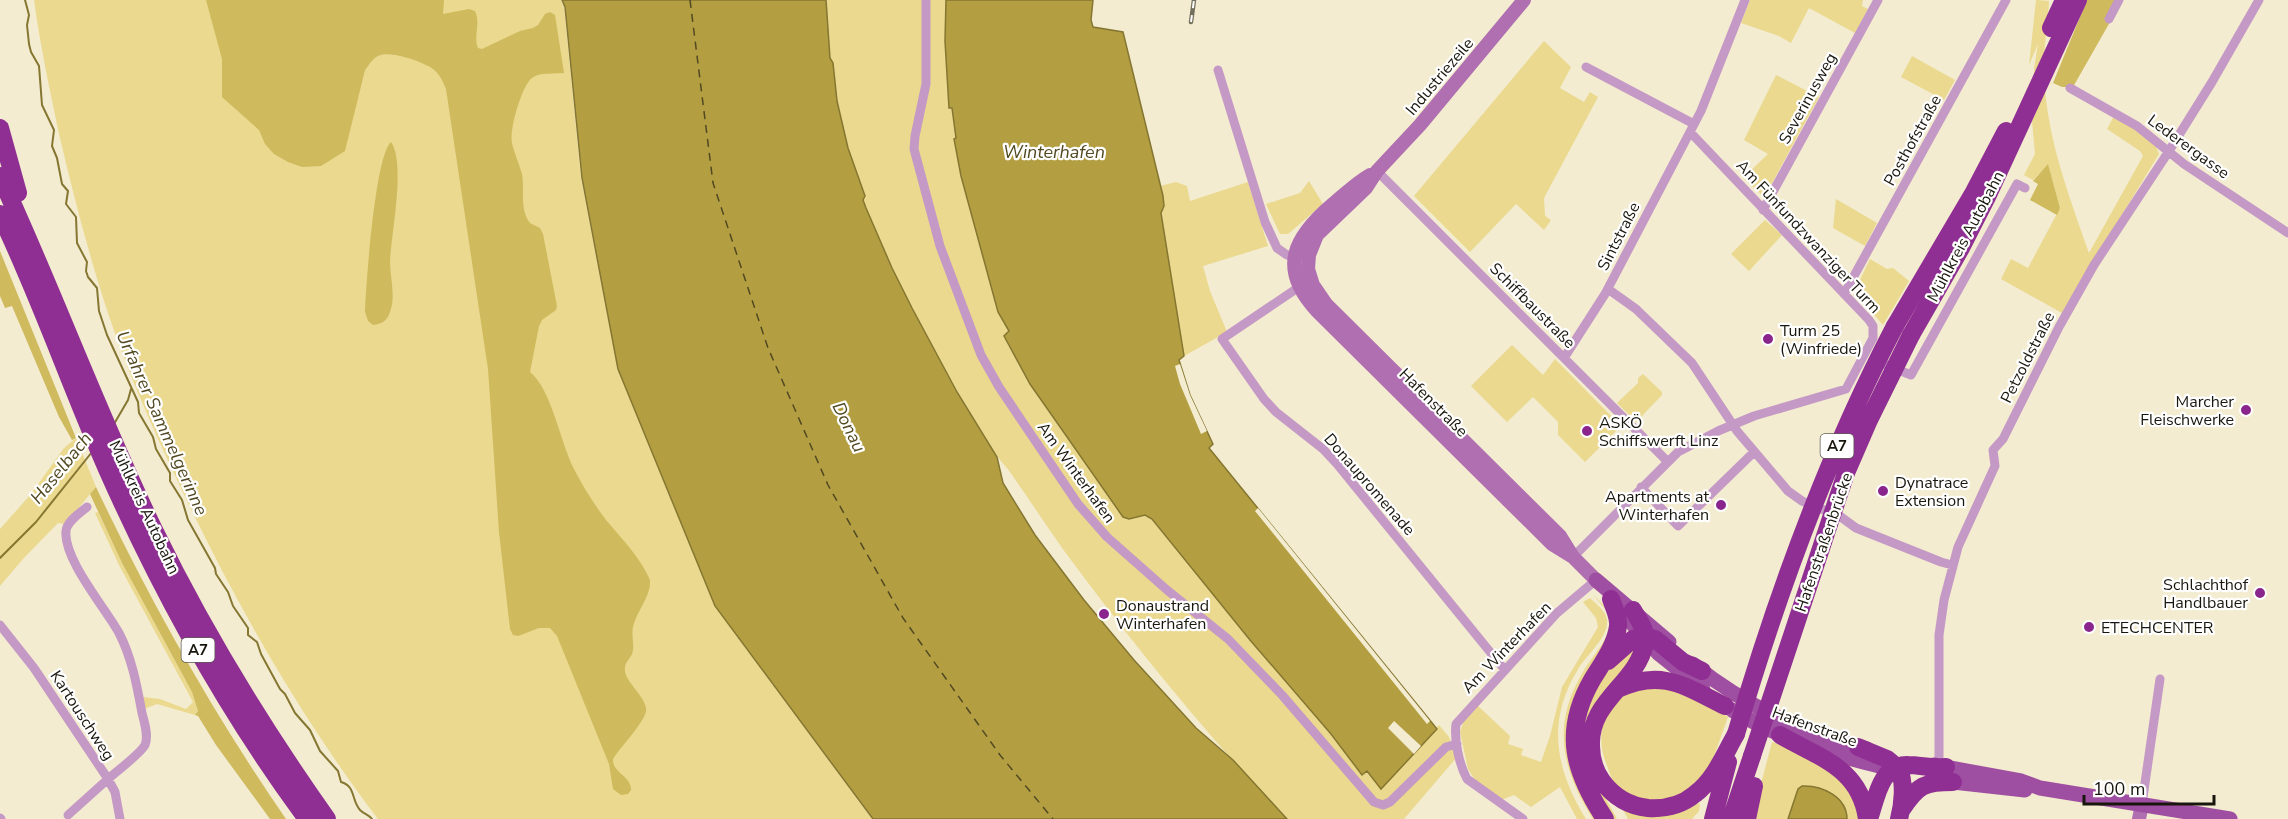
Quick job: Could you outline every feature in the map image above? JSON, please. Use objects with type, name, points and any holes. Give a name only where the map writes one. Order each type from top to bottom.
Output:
[{"type":"highway","name":"A7","points":[[2011,134],[2058,42],[2068,1]]},
{"type":"highway","name":"A7","points":[[2011,134],[2068,1]]},
{"type":"highway","points":[[0,128],[35,255]]},
{"type":"highway","name":"Mühlkreis Autobahn","points":[[1903,331],[1974,192],[2011,134]]},
{"type":"highway","name":"Mühlkreis Autobahn","points":[[0,176],[35,255],[92,414]]},
{"type":"highway","name":"Mühlkreis Autobahn","points":[[0,214],[114,464],[147,554],[191,637],[264,758],[307,819]]},
{"type":"highway","points":[[0,227],[16,251]]},
{"type":"highway","name":"Hafenstraßenbrücke","points":[[1756,758],[1813,568],[1846,473],[1874,410],[1903,331]]},
{"type":"highway","name":"Hafenstraßenbrücke","points":[[1733,741],[1761,647],[1816,498],[1848,421],[1903,331]]},
{"type":"highway","name":"Mühlkreis Autobahn","points":[[114,464],[162,545],[209,635],[280,753],[327,819]]},
{"type":"highway","points":[[1605,819],[1584,784],[1577,764],[1574,742],[1580,706],[1616,636],[1618,626],[1611,599]]},
{"type":"highway","points":[[1633,610],[1644,637],[1640,657],[1603,705],[1595,719],[1591,734],[1593,762],[1601,780],[1614,794],[1638,806],[1660,808],[1676,804],[1691,797],[1708,783],[1733,741]]},
{"type":"highway","points":[[1598,671],[1628,642],[1644,637],[1655,639],[1683,662],[1702,671]]},
{"type":"highway","points":[[1616,690],[1640,681],[1662,679],[1681,684],[1725,706]]},
{"type":"highway","points":[[1780,735],[1846,773],[1860,793],[1868,819]]},
{"type":"highway","name":"A7","points":[[1713,819],[1733,741]]},
{"type":"highway","points":[[1858,747],[1887,759],[1898,769],[1902,777],[1901,814]]},
{"type":"highway","name":"A7","points":[[1731,819],[1756,758]]},
{"type":"highway","points":[[1747,819],[1756,758]]},
{"type":"highway","points":[[1868,819],[1881,783],[1898,769],[1906,765],[1946,771]]},
{"type":"highway","points":[[1703,819],[1726,769]]},
{"type":"highway","points":[[1901,814],[1912,794],[1922,786],[1932,783],[1946,771]]},
{"type":"highway","points":[[1738,819],[1743,787]]},
{"type":"main road","name":"Industriezeile","points":[[1377,171],[1427,117],[1524,0]]},
{"type":"main road","points":[[1294,258],[1297,245],[1310,224],[1360,181],[1377,171]]},
{"type":"main road","points":[[1308,260],[1317,235],[1366,188],[1377,171]]},
{"type":"main road","name":"Hafenstraße","points":[[1294,258],[1294,269],[1299,287],[1317,311],[1552,544],[1573,557],[1596,580],[1702,671],[1757,708],[1811,732],[1946,771],[2021,781],[2040,788],[2144,809],[2230,819]]},
{"type":"main road","name":"Hafenstraße","points":[[1308,260],[1311,280],[1326,304],[1560,536],[1573,557]]},
{"type":"main road","name":"Hafenstraße","points":[[1596,580],[1644,637],[1675,668],[1725,706],[1780,735],[1847,757],[1898,769]]},
{"type":"street","name":"Am Winterhafen","points":[[926,0],[926,78],[914,144],[920,175],[940,246],[969,327],[986,364],[1078,504],[1107,537],[1152,578],[1228,639],[1282,695],[1374,802],[1383,804],[1390,802],[1446,747],[1457,744]]},
{"type":"street","name":"Sintstraße","points":[[1564,358],[1608,289],[1692,128],[1745,0]]},
{"type":"street","name":"Severinusweg","points":[[1763,210],[1878,0]]},
{"type":"street","name":"Posthofstraße","points":[[1844,294],[2006,0]]},
{"type":"street","points":[[2109,19],[2120,0]]},
{"type":"street","name":"Petzoldstraße","points":[[1946,771],[1939,635],[1944,600],[1952,565],[1968,523],[1995,466],[1993,450],[2003,439],[2059,327],[2094,265],[2212,82],[2259,0]]},
{"type":"street","points":[[1586,67],[1692,128]]},
{"type":"street","points":[[1218,70],[1265,222],[1277,248],[1294,258],[1308,260]]},
{"type":"street","name":"Lederergasse","points":[[2070,88],[2137,126],[2184,164],[2288,233]]},
{"type":"street","name":"Am Fünfundzwanziger Turm","points":[[1692,128],[1763,210],[1873,326],[1873,338],[1863,356]]},
{"type":"street","name":"Schiffbaustraße","points":[[1377,171],[1667,461]]},
{"type":"street","points":[[1573,557],[1667,461],[1693,443],[1732,424],[1774,409],[1843,391],[1848,387],[1863,356],[1911,375],[2017,184],[2025,188]]},
{"type":"street","name":"Donaupromenade","points":[[1299,287],[1222,339],[1264,399],[1276,412],[1315,442],[1337,464],[1504,669]]},
{"type":"street","points":[[1608,289],[1634,307],[1692,363],[1732,424],[1754,452],[1781,484],[1802,501],[1841,518],[1856,528],[1952,565]]},
{"type":"street","points":[[1641,487],[1678,526],[1754,452]]},
{"type":"street","points":[[87,507],[69,524],[66,531],[69,547],[85,581],[107,614],[128,653],[140,697],[146,736],[144,747],[108,779],[115,792],[120,819]]},
{"type":"street","name":"Am Winterhafen","points":[[1523,819],[1467,779],[1463,771],[1455,730],[1460,717],[1504,669],[1557,613],[1596,580]]},
{"type":"street","name":"Kartouschweg","points":[[0,625],[34,668],[108,779],[68,815]]},
{"type":"street","points":[[2144,809],[2160,679]]},
{"type":"shaded area","points":[[34,0],[561,0],[564,7],[581,178],[618,369],[715,606],[872,819],[378,819],[325,745],[254,630],[211,550],[143,404],[108,314],[92,263],[59,134]]},
{"type":"shaded area","points":[[206,0],[444,0],[443,14],[469,9],[475,11],[477,16],[476,39],[478,48],[482,49],[520,31],[533,28],[538,25],[545,14],[550,12],[555,15],[564,73],[539,75],[528,82],[517,108],[512,128],[513,147],[523,180],[525,212],[530,223],[540,228],[543,234],[557,306],[556,310],[542,320],[539,326],[530,372],[538,380],[550,403],[569,458],[581,482],[606,520],[636,556],[650,580],[646,598],[633,627],[633,651],[625,668],[626,676],[644,701],[646,711],[613,760],[616,768],[631,786],[628,794],[621,795],[613,789],[609,764],[557,636],[550,628],[539,628],[518,636],[513,635],[510,629],[499,532],[488,369],[446,89],[441,78],[433,69],[414,60],[390,55],[376,57],[365,70],[345,151],[321,166],[302,167],[274,154],[265,144],[259,130],[222,97],[222,59]]},
{"type":"shaded area","points":[[826,0],[946,0],[946,70],[961,176],[998,312],[1009,331],[1004,336],[1030,384],[1123,517],[1126,519],[1145,515],[1152,519],[1250,640],[1331,734],[1362,775],[1367,771],[1381,788],[1439,725],[1449,737],[1457,757],[1404,819],[1287,819],[1200,723],[1144,655],[1065,552],[995,454],[911,308],[863,200],[865,196],[848,148],[837,101],[833,63],[830,59]]},
{"type":"shaded area","points":[[1750,0],[1863,0],[1862,6],[1868,9],[1855,33],[1809,8],[1791,43],[1779,36],[1741,23]]},
{"type":"shaded area","points":[[2036,0],[2049,1],[2044,66],[2048,114],[2059,161],[2089,253],[2143,156],[2140,151],[2107,129],[2114,116],[2147,136],[2159,154],[2062,313],[2001,279],[2011,259],[2028,268],[2060,208],[2048,165],[2033,180],[2024,175],[2035,154],[2032,121],[2037,110],[2034,68],[2038,44],[2029,65]]},
{"type":"shaded area","points":[[2087,0],[2116,0],[2110,22],[2073,87],[2062,87],[2053,83]]},
{"type":"shaded area","points":[[1544,41],[1571,67],[1560,88],[1584,102],[1590,92],[1598,97],[1544,198],[1545,216],[1551,220],[1544,230],[1516,204],[1470,252],[1414,196]]},
{"type":"shaded area","points":[[1912,56],[1955,80],[1944,100],[1901,77]]},
{"type":"shaded area","points":[[1776,75],[1819,97],[1766,194],[1762,195],[1743,178],[1768,154],[1744,140]]},
{"type":"shaded area","points":[[391,142],[395,152],[398,182],[390,261],[393,300],[386,320],[373,325],[368,321],[365,312],[369,250],[380,171],[385,152]]},
{"type":"shaded area","points":[[2048,164],[2060,208],[2057,215],[2030,200],[2038,184],[2033,181]]},
{"type":"shaded area","points":[[1309,181],[1323,204],[1288,234],[1280,234],[1266,204],[1300,193]]},
{"type":"shaded area","points":[[1176,182],[1187,186],[1190,201],[1248,182],[1268,246],[1203,266],[1210,291],[1227,332],[1184,356],[1161,213],[1164,206],[1160,186]]},
{"type":"shaded area","points":[[1836,199],[1877,223],[1865,246],[1833,228]]},
{"type":"shaded area","points":[[1765,220],[1782,235],[1749,271],[1731,254]]},
{"type":"shaded area","points":[[0,251],[76,438],[72,440],[59,417],[12,306],[5,308],[0,296]]},
{"type":"shaded area","points":[[1870,259],[1887,269],[1893,268],[1909,281],[1883,325],[1854,292]]},
{"type":"shaded area","points":[[1512,345],[1543,375],[1555,359],[1621,426],[1585,462],[1558,435],[1558,422],[1533,397],[1507,422],[1471,386]]},
{"type":"shaded area","points":[[1643,374],[1662,392],[1662,395],[1636,422],[1617,403],[1638,383],[1638,378]]},
{"type":"shaded area","points":[[76,438],[96,487],[65,524],[58,523],[0,586],[0,529],[31,494],[64,448]]},
{"type":"shaded area","points":[[96,487],[184,657],[233,739],[286,819],[270,819],[216,745],[198,716],[195,715],[198,711],[192,692],[122,563],[90,494]]},
{"type":"shaded area","points":[[98,512],[122,563],[192,692],[198,711],[195,715],[157,704],[144,709],[143,697],[160,699],[186,709],[193,702],[119,565],[95,513]]},
{"type":"shaded area","points":[[1593,595],[1609,610],[1614,621],[1568,738],[1598,819],[1593,819],[1582,801],[1568,765],[1564,747],[1567,710],[1573,692],[1606,637],[1611,624],[1607,611]]},
{"type":"shaded area","points":[[1590,598],[1606,616],[1607,624],[1603,636],[1581,665],[1567,690],[1558,728],[1562,765],[1576,801],[1586,819],[1577,819],[1560,787],[1531,807],[1514,795],[1501,800],[1475,780],[1468,769],[1460,732],[1464,720],[1477,705],[1510,736],[1508,744],[1523,749],[1521,755],[1541,762],[1562,687],[1598,627],[1596,618],[1583,602]]},
{"type":"shaded area","points":[[1638,641],[1641,645],[1637,654],[1599,702],[1590,718],[1586,733],[1589,762],[1617,819],[1610,819],[1590,782],[1584,764],[1580,747],[1580,729],[1592,693],[1620,655]]},
{"type":"shaded area","points":[[1646,683],[1696,696],[1728,717],[1709,770],[1691,791],[1654,805],[1627,794],[1617,787],[1603,754],[1601,740],[1602,728],[1612,705],[1621,696]]},
{"type":"shaded area","points":[[1772,742],[1790,748],[1843,775],[1863,819],[1754,819]]},
{"type":"shaded area","points":[[1695,802],[1700,804],[1699,811],[1692,819],[1628,819],[1620,804]]},
{"type":"water","name":"Donau","points":[[562,0],[826,0],[830,58],[833,63],[837,101],[848,148],[865,196],[863,200],[912,308],[957,392],[997,457],[1003,483],[1035,535],[1084,600],[1134,660],[1196,728],[1233,760],[1287,819],[873,819],[715,606],[618,369],[582,178],[565,7]]},
{"type":"water","name":"Winterhafen","points":[[946,0],[1093,0],[1091,20],[1093,27],[1123,32],[1163,196],[1164,206],[1161,213],[1184,356],[1179,360],[1190,395],[1213,444],[1209,448],[1437,729],[1381,789],[1367,771],[1362,775],[1331,734],[1250,640],[1152,519],[1145,515],[1129,519],[1123,517],[1030,384],[1004,336],[1009,331],[998,312],[961,176],[954,139],[956,138],[952,108],[949,108],[945,41]]},
{"type":"water","points":[[1802,786],[1825,790],[1832,794],[1843,804],[1847,819],[1788,819],[1798,789]]},
{"type":"pier","points":[[1180,364],[1190,395],[1207,431],[1201,434],[1180,384],[1175,366]]},
{"type":"pier","points":[[1258,508],[1430,721],[1427,724],[1255,511]]},
{"type":"pier","points":[[1394,721],[1421,746],[1414,754],[1388,728]]},
{"type":"waterway","name":"Urfahrer Sammelgerinne","points":[[25,0],[29,15],[27,25],[29,44],[39,66],[42,105],[54,130],[52,146],[62,184],[68,191],[66,204],[76,217],[77,243],[87,262],[88,277],[97,288],[99,311],[107,335],[138,402],[139,413],[170,473],[170,481],[182,500],[188,520],[228,592],[233,606],[248,628],[248,635],[257,642],[280,689],[295,713],[310,730],[320,751],[338,771],[341,782],[351,790],[357,806],[372,819]]},
{"type":"waterway","name":"Haselbach","points":[[114,424],[128,400],[131,389]]},
{"type":"waterway","name":"Haselbach","points":[[0,558],[36,522],[92,452]]},
{"type":"ferry route","points":[[690,0],[713,183],[768,348],[828,485],[903,618],[1000,755],[1053,819]]},
{"type":"railway","points":[[1191,22],[1194,0]]},
{"type":"place","name":"Turm 25 (Winfriede)","points":[[1768,339]]},
{"type":"place","name":"Marcher Fleischwerke","points":[[2246,410]]},
{"type":"place","name":"ASKÖ Schiffswerft Linz","points":[[1587,431]]},
{"type":"place","name":"Dynatrace Extension","points":[[1883,491]]},
{"type":"place","name":"Apartments at Winterhafen","points":[[1721,505]]},
{"type":"place","name":"Schlachthof Handlbauer","points":[[2260,593]]},
{"type":"place","name":"Donaustrand Winterhafen","points":[[1104,614]]},
{"type":"place","name":"ETECHCENTER","points":[[2089,627]]}]
